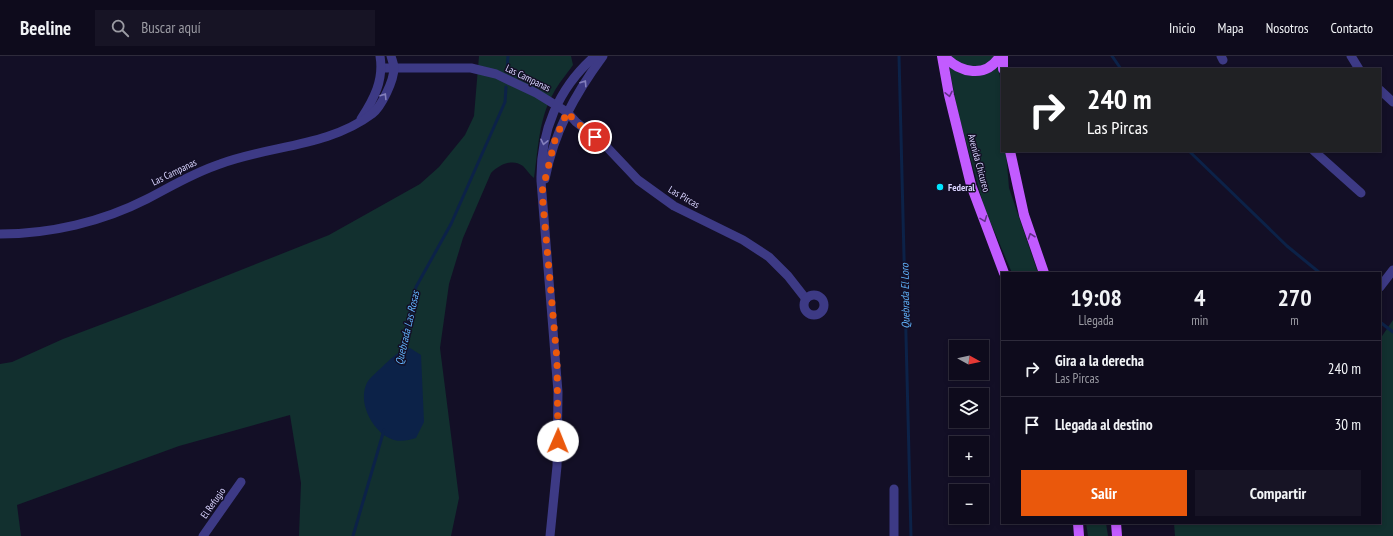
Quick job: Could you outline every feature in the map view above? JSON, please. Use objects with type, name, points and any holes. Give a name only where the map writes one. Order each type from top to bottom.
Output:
[{"type":"main road","points":[[943,56],[958,67],[973,72],[989,67],[1000,56]]},
{"type":"main road","name":"Avenida Chicureo","points":[[943,56],[949,95],[971,185],[1004,272]]},
{"type":"main road","points":[[1003,56],[1003,68]]},
{"type":"main road","points":[[1010,152],[1024,215],[1044,272]]},
{"type":"main road","points":[[1078,524],[1079,536]]},
{"type":"main road","points":[[1116,524],[1117,536]]},
{"type":"street","points":[[358,123],[378,88],[382,68],[380,56]]},
{"type":"street","name":"Las Campanas","points":[[0,234],[52,230],[98,218],[146,199],[178,180],[221,163],[315,141],[358,123],[374,112],[390,87],[394,67],[391,56]]},
{"type":"street","points":[[550,536],[557,466],[558,392],[542,192],[541,170],[543,148],[556,105],[572,80],[595,56]]},
{"type":"street","points":[[542,192],[555,140],[567,112],[603,56]]},
{"type":"street","points":[[1351,56],[1359,68]]},
{"type":"street","name":"Las Campanas","points":[[382,68],[471,68],[496,74],[556,105]]},
{"type":"street","points":[[1381,91],[1393,102]]},
{"type":"street","name":"Las Pircas","points":[[556,105],[567,112],[576,122],[604,144],[638,180],[674,206],[743,240],[769,257],[788,276],[806,299]]},
{"type":"street","points":[[1315,152],[1361,193]]},
{"type":"street","points":[[1381,286],[1393,270]]},
{"type":"street","name":"El Refugio","points":[[203,536],[241,482]]},
{"type":"street","points":[[894,489],[894,536]]},
{"type":"green space","points":[[479,56],[571,56],[573,65],[555,90],[548,103],[540,134],[534,178],[523,166],[514,163],[502,165],[491,173],[463,238],[449,284],[440,348],[459,498],[451,536],[299,536],[301,483],[290,415],[179,446],[17,505],[21,536],[0,536],[0,364],[12,362],[63,339],[329,235],[420,184],[439,167],[465,135],[474,116]]},
{"type":"green space","points":[[947,56],[998,56],[1001,90],[1001,152],[1006,152],[1009,188],[1038,272],[1012,272],[984,207],[958,113]]},
{"type":"green space","points":[[1393,320],[1393,536],[1175,536],[1174,524],[1381,524],[1381,338]]},
{"type":"green space","points":[[1086,524],[1106,524],[1108,536],[1088,536]]},
{"type":"water","points":[[410,348],[421,355],[424,422],[416,438],[397,441],[387,437],[374,425],[366,410],[364,393],[367,382],[385,364],[396,354]]},
{"type":"waterway","name":"Quebrada Las Rosas","points":[[507,71],[508,56]]},
{"type":"waterway","name":"Quebrada El Loro","points":[[899,56],[911,536]]},
{"type":"waterway","points":[[1112,56],[1120,68]]},
{"type":"waterway","name":"Quebrada Las Rosas","points":[[401,352],[416,287],[451,224],[505,102],[506,87]]},
{"type":"waterway","points":[[1190,152],[1287,246],[1319,272]]},
{"type":"waterway","points":[[1381,323],[1393,332]]},
{"type":"waterway","name":"Quebrada Las Rosas","points":[[353,536],[384,430]]},
{"type":"place","name":"Federal","points":[[940,187]]},
{"type":"route","points":[[558,441],[557,360],[542,192],[555,140],[567,112],[576,122],[595,137]]}]
